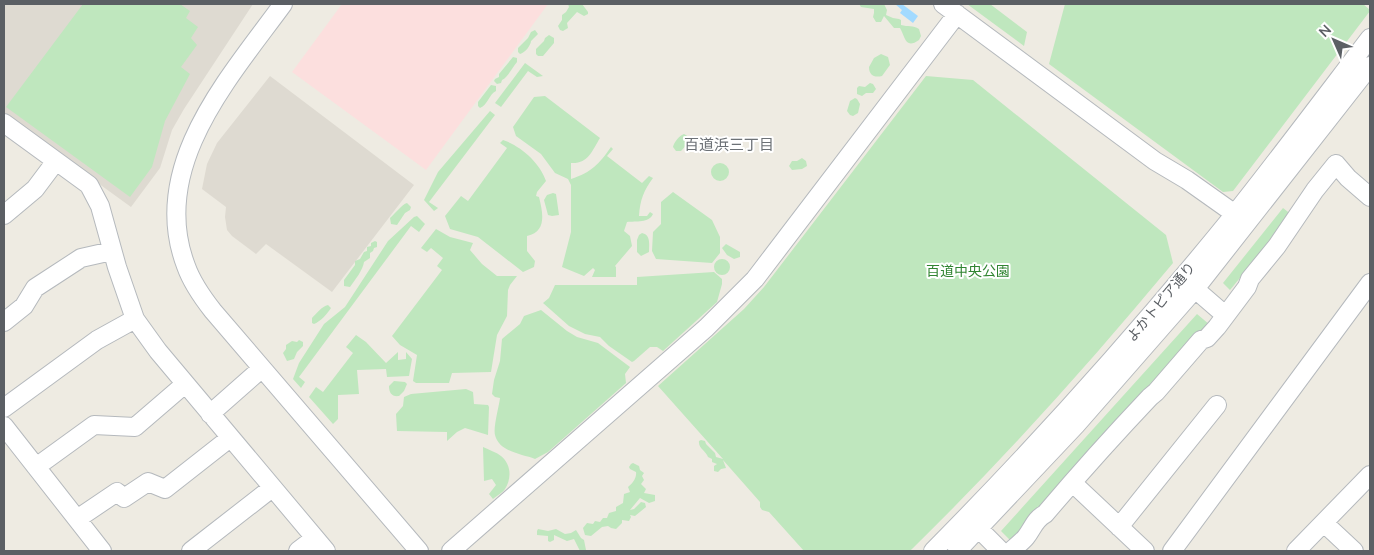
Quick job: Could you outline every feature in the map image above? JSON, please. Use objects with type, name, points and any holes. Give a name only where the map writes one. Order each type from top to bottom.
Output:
[{"type":"street","points":[[283,4],[216,98],[193,139],[184,160],[176,208],[180,246],[186,266],[196,288],[213,311],[419,551]]},
{"type":"street","points":[[451,551],[699,334],[756,279],[950,9],[1155,161],[1187,180],[1234,214]]},
{"type":"street","name":"よかトピア通り","points":[[933,551],[1079,396],[1176,285],[1234,214],[1370,38]]},
{"type":"street","name":"よかトピア通り","points":[[957,551],[1076,425],[1195,289],[1370,66]]},
{"type":"street","points":[[4,123],[89,185],[100,206],[112,251],[135,320],[185,384],[321,545],[298,551]]},
{"type":"street","points":[[4,215],[35,189],[56,161]]},
{"type":"street","points":[[1011,551],[1028,535],[1031,527],[1156,392],[1201,340],[1207,338],[1247,287],[1255,272],[1277,246],[1315,190],[1336,164],[1348,178],[1370,197]]},
{"type":"street","points":[[4,322],[24,306],[35,288],[81,258],[112,251]]},
{"type":"street","points":[[1172,551],[1370,283]]},
{"type":"street","points":[[1195,289],[1225,315]]},
{"type":"street","points":[[4,408],[97,340],[135,320]]},
{"type":"street","points":[[210,414],[261,369]]},
{"type":"street","points":[[36,467],[94,425],[135,426],[185,384]]},
{"type":"street","points":[[1119,527],[1217,405]]},
{"type":"street","points":[[4,426],[102,551]]},
{"type":"street","points":[[77,519],[117,492],[124,498],[148,482],[165,489],[230,438]]},
{"type":"street","points":[[1296,551],[1370,475]]},
{"type":"street","points":[[1077,487],[1145,551]]},
{"type":"street","points":[[191,551],[272,488]]},
{"type":"street","points":[[1324,523],[1354,551]]},
{"type":"street","points":[[979,529],[1001,551]]},
{"type":"shaded area","points":[[4,4],[253,4],[184,109],[172,130],[160,168],[131,207],[4,115]]},
{"type":"shaded area","points":[[342,4],[548,4],[426,170],[292,72]]},
{"type":"shaded area","points":[[270,76],[414,185],[332,292],[266,244],[256,254],[232,236],[227,230],[226,207],[202,189],[207,164],[217,143]]},
{"type":"green space","points":[[83,4],[180,4],[190,11],[186,18],[198,27],[191,38],[197,45],[181,67],[190,74],[165,121],[152,167],[130,197],[6,107]]},
{"type":"green space","points":[[568,4],[582,4],[588,14],[584,16],[577,12],[567,23],[568,28],[563,31],[558,26],[562,20],[562,15],[569,7]]},
{"type":"green space","points":[[859,4],[884,4],[887,10],[886,15],[901,20],[901,25],[919,29],[921,36],[919,40],[914,43],[908,43],[900,28],[894,28],[884,16],[881,22],[876,22],[873,17],[874,9],[861,7]]},
{"type":"green space","points":[[967,4],[990,4],[1027,32],[1024,46]]},
{"type":"green space","points":[[1065,4],[1363,4],[1370,11],[1233,191],[1223,192],[1049,64]]},
{"type":"green space","points":[[535,30],[538,34],[531,41],[527,49],[520,54],[518,48],[531,32]]},
{"type":"green space","points":[[549,35],[554,38],[554,43],[543,56],[538,56],[536,49]]},
{"type":"green space","points":[[881,54],[888,57],[890,65],[882,76],[874,76],[871,74],[869,67],[874,58]]},
{"type":"green space","points":[[513,57],[517,58],[517,62],[501,83],[497,84],[494,81],[495,79],[499,77],[499,74]]},
{"type":"green space","points":[[525,63],[543,76],[537,77],[528,71],[501,107],[495,103]]},
{"type":"green space","name":"百道中央公園","points":[[926,76],[973,80],[1166,235],[1173,263],[1045,410],[979,482],[910,551],[804,551],[769,512],[762,510],[760,502],[723,460],[726,468],[718,472],[714,471],[714,466],[717,464],[708,457],[700,446],[699,441],[705,441],[716,457],[723,459],[658,386],[744,309],[764,287]]},
{"type":"green space","points":[[870,83],[876,89],[873,93],[866,93],[862,96],[857,94],[859,86],[865,87]]},
{"type":"green space","points":[[491,85],[496,86],[496,91],[480,108],[478,102]]},
{"type":"green space","points":[[545,96],[600,138],[586,159],[577,163],[571,163],[571,179],[594,167],[611,147],[613,149],[607,156],[642,183],[649,176],[653,178],[643,196],[639,216],[647,216],[650,212],[653,214],[649,219],[627,222],[624,231],[630,236],[632,246],[615,266],[616,277],[592,277],[595,270],[593,268],[584,276],[562,267],[571,232],[571,185],[568,179],[555,173],[541,154],[516,136],[513,127],[534,97]]},
{"type":"green space","points":[[855,98],[860,104],[858,113],[853,116],[847,111],[850,101]]},
{"type":"green space","points":[[490,111],[495,115],[429,202],[438,208],[434,211],[424,200],[438,172]]},
{"type":"green space","points":[[684,134],[689,137],[689,142],[681,151],[676,151],[673,147],[679,137]]},
{"type":"green space","points":[[503,140],[516,146],[529,156],[535,162],[546,181],[536,196],[539,197],[542,209],[541,226],[533,234],[527,236],[527,251],[535,261],[534,267],[523,272],[478,237],[450,229],[445,216],[461,196],[468,201],[507,148],[500,143]]},
{"type":"green space","points":[[802,158],[806,161],[807,166],[802,169],[792,170],[789,166],[792,161]]},
{"type":"green space","points":[[720,163],[726,166],[729,172],[726,178],[720,181],[714,178],[711,172],[714,166]]},
{"type":"green space","points":[[673,192],[712,220],[720,237],[720,253],[712,263],[656,259],[652,251],[653,232],[661,224],[661,202]]},
{"type":"green space","points":[[556,194],[559,215],[552,216],[548,215],[544,200],[547,195]]},
{"type":"green space","points":[[407,203],[411,207],[410,210],[405,213],[397,225],[391,224],[390,218]]},
{"type":"green space","points":[[1283,208],[1292,215],[1230,290],[1223,283]]},
{"type":"green space","points":[[417,216],[425,224],[419,232],[411,226],[299,377],[305,382],[301,388],[293,379],[299,363],[324,324],[345,307],[388,241]]},
{"type":"green space","points":[[436,229],[450,237],[473,243],[470,250],[482,264],[497,276],[517,276],[508,290],[507,316],[497,335],[491,372],[452,373],[449,383],[416,383],[413,381],[417,355],[400,345],[392,336],[442,270],[437,266],[443,258],[431,248],[427,252],[421,248]]},
{"type":"green space","points":[[642,233],[648,238],[649,252],[641,256],[637,252],[637,240]]},
{"type":"green space","points":[[377,242],[377,247],[370,253],[370,258],[364,262],[350,287],[344,286],[344,280],[355,265],[355,261],[360,259],[364,252],[367,251],[367,247],[371,246],[371,243]]},
{"type":"green space","points":[[726,244],[740,252],[740,257],[734,259],[727,255],[722,248]]},
{"type":"green space","points":[[722,259],[728,261],[730,267],[728,273],[722,275],[716,273],[714,267],[716,261]]},
{"type":"green space","points":[[714,272],[722,279],[717,302],[663,351],[657,347],[650,347],[632,362],[609,346],[600,337],[585,334],[569,326],[543,303],[549,298],[555,285],[637,285],[637,277]]},
{"type":"green space","points":[[328,305],[331,308],[326,315],[316,323],[312,323],[312,318],[321,308]]},
{"type":"green space","points":[[541,310],[567,331],[577,337],[598,343],[630,367],[625,374],[626,383],[548,452],[535,459],[512,452],[497,441],[495,427],[500,398],[492,394],[500,361],[502,339],[520,324],[524,316]]},
{"type":"green space","points":[[1197,314],[1210,325],[1012,542],[1001,531]]},
{"type":"green space","points":[[356,335],[366,342],[386,363],[398,352],[398,360],[406,359],[406,352],[412,359],[409,376],[387,377],[386,369],[357,370],[359,394],[338,395],[338,419],[333,424],[309,397],[316,387],[323,392],[353,353],[346,347]]},
{"type":"green space","points":[[299,340],[303,342],[303,346],[297,352],[294,359],[287,361],[283,353],[286,345],[292,341],[297,342]]},
{"type":"green space","points":[[394,381],[407,384],[399,396],[391,394],[390,391],[389,386]]},
{"type":"green space","points":[[466,389],[473,392],[474,404],[488,405],[489,407],[488,435],[465,428],[447,441],[447,432],[397,431],[396,414],[403,406],[404,397],[411,394]]},
{"type":"green space","points":[[483,447],[501,456],[509,467],[509,480],[505,489],[493,499],[489,494],[496,485],[492,479],[484,481]]},
{"type":"green space","points":[[633,463],[639,466],[640,470],[644,473],[642,476],[644,480],[641,484],[646,489],[644,493],[655,495],[655,501],[649,503],[640,498],[630,510],[634,509],[641,502],[645,503],[646,507],[635,516],[630,515],[629,521],[622,520],[622,523],[616,529],[608,526],[602,527],[591,536],[585,535],[583,528],[587,523],[600,522],[603,518],[607,518],[609,513],[616,511],[616,507],[623,503],[624,494],[630,492],[628,487],[633,483],[636,476],[636,472],[629,467]]},
{"type":"green space","points":[[538,529],[548,531],[556,529],[565,534],[576,530],[584,540],[586,550],[580,551],[574,539],[567,541],[554,535],[554,540],[550,542],[548,541],[548,536],[537,535]]},
{"type":"water","points":[[895,4],[902,4],[918,16],[913,23],[900,13],[902,10]]},
{"type":"district","name":"百道浜三丁目","points":[[729,145]]}]
